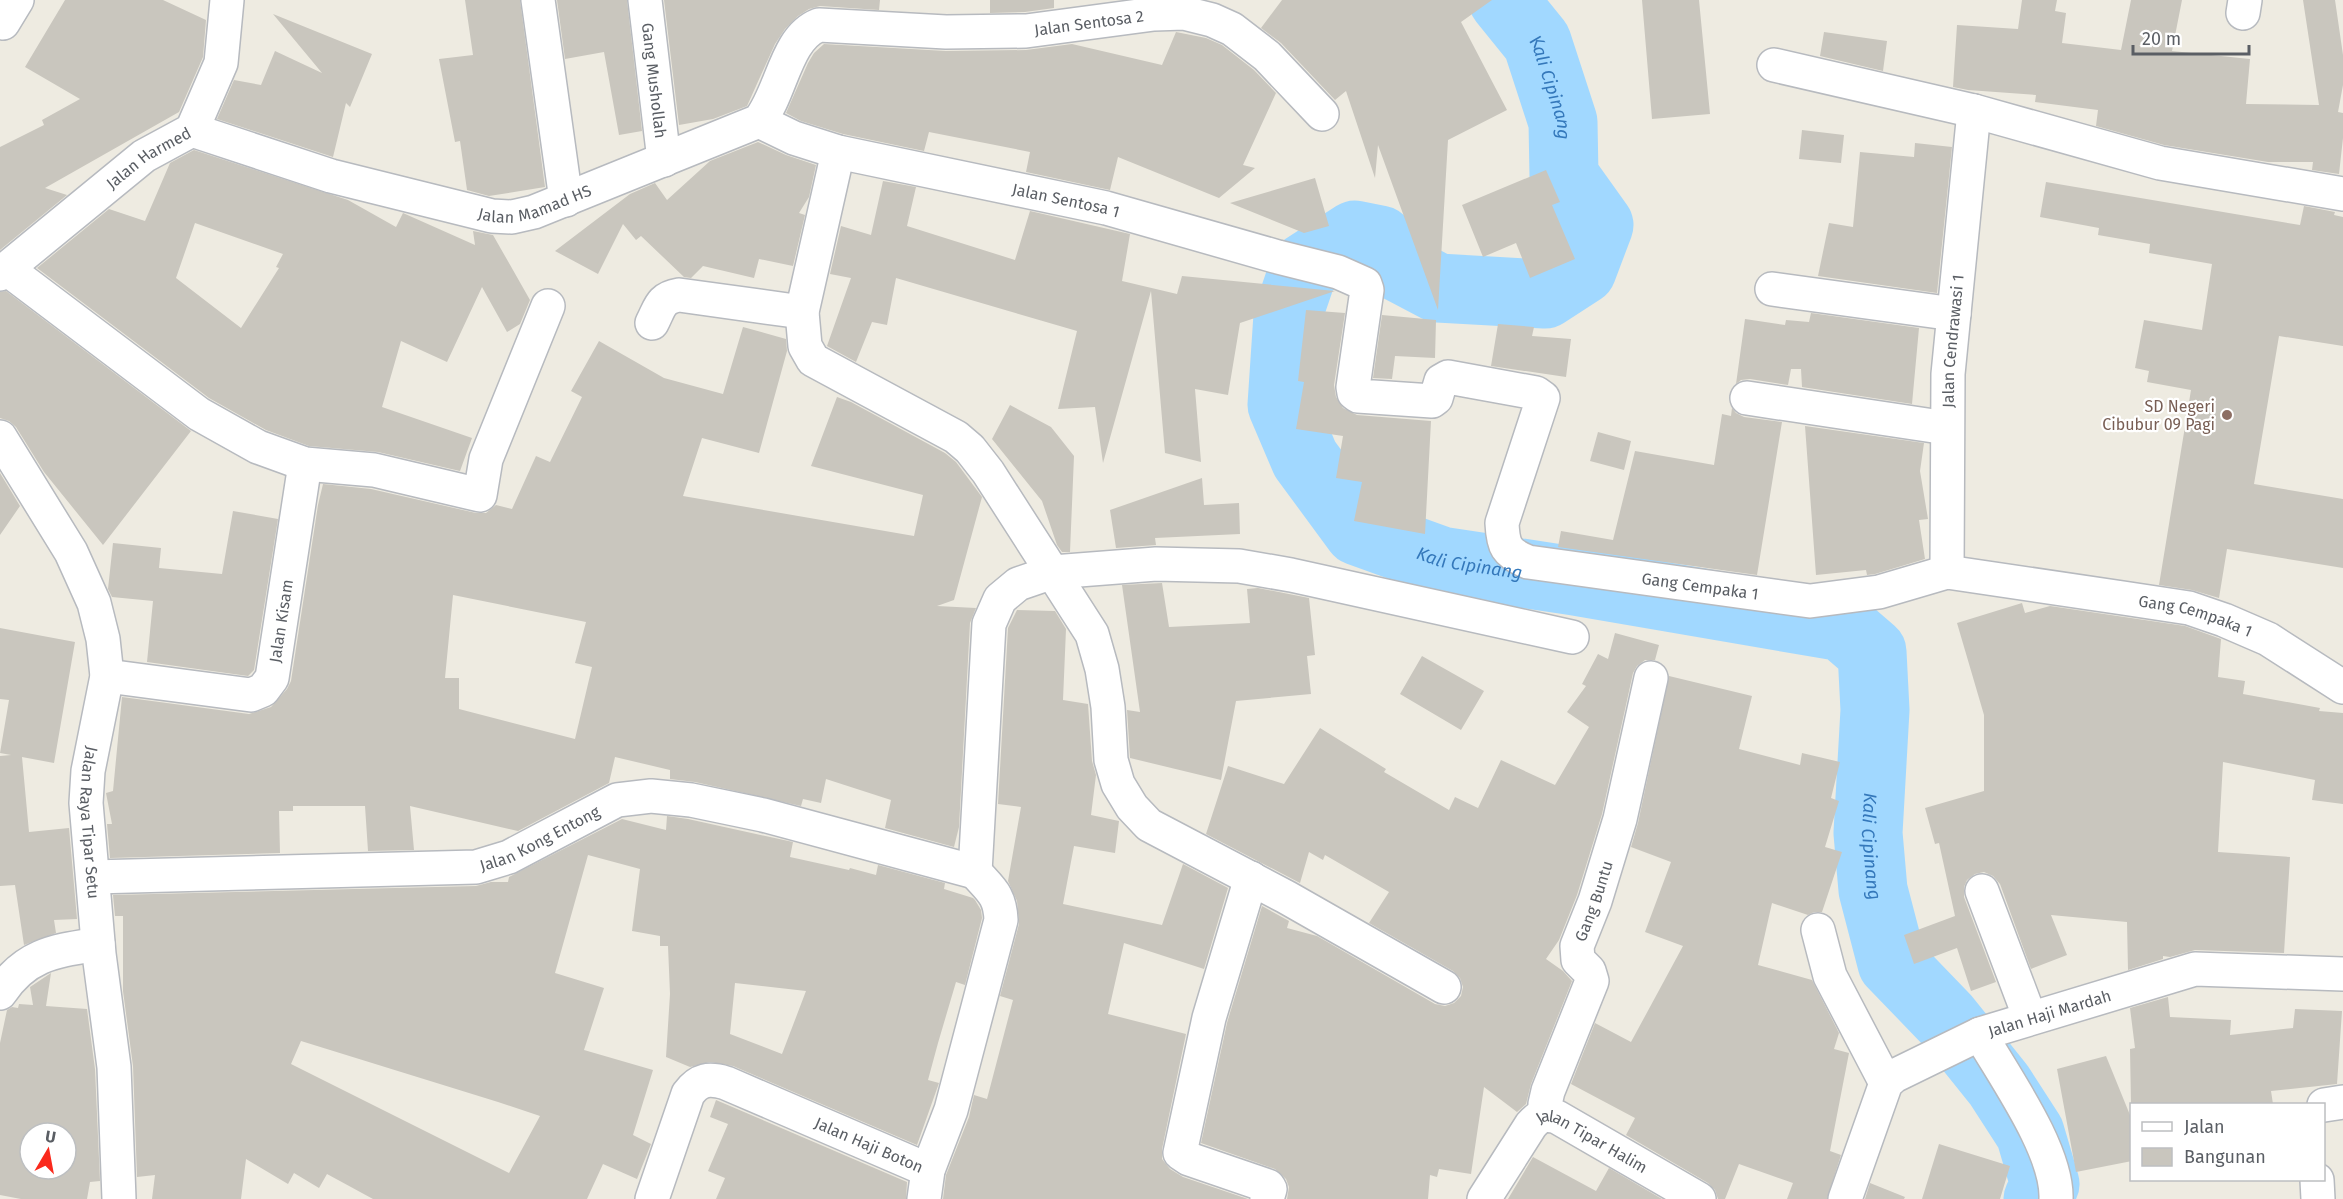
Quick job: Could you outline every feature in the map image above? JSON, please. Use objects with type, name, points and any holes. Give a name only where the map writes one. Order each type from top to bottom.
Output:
[{"type":"street","points":[[538,0],[566,200]]},
{"type":"street","name":"Gang Mushollah","points":[[645,0],[664,160]]},
{"type":"street","name":"Jalan Harmed","points":[[4,271],[144,156],[192,130],[221,63],[219,3]]},
{"type":"street","name":"Jalan Sentosa 2","points":[[759,121],[768,111],[795,46],[809,29],[819,25],[946,32],[1026,31],[1154,14],[1184,13],[1212,20],[1232,29],[1267,56],[1322,114]]},
{"type":"street","points":[[1774,65],[1974,111],[2160,164],[2343,194]]},
{"type":"street","name":"Jalan Cendrawasi 1","points":[[1947,572],[1948,374],[1974,111]]},
{"type":"street","name":"Jalan Mamad HS","points":[[192,130],[331,176],[492,216],[512,217],[534,212],[566,200],[759,121]]},
{"type":"street","name":"Jalan Sentosa 1","points":[[759,121],[794,138],[838,152],[1106,208],[1314,265],[1359,280],[1368,290]]},
{"type":"street","points":[[838,152],[802,312],[805,346],[813,360],[956,436],[970,449],[1092,634],[1102,669],[1108,707],[1111,760],[1118,784],[1132,807],[1149,825],[1251,878],[1444,987]]},
{"type":"street","points":[[4,271],[199,414],[258,447],[305,464],[374,470],[480,495],[486,459],[548,306]]},
{"type":"street","name":"Gang Cempaka 1","points":[[1368,290],[1353,387],[1354,393],[1358,396],[1432,402],[1436,398],[1441,381],[1448,376],[1536,393],[1543,398],[1502,523],[1504,544],[1510,553],[1518,558],[1528,562],[1810,601],[1879,592],[1947,572],[2189,608],[2268,639],[2343,687]]},
{"type":"street","points":[[1772,290],[1954,314]]},
{"type":"street","points":[[652,324],[667,297],[679,295],[802,312]]},
{"type":"street","points":[[1747,398],[1947,428]]},
{"type":"street","name":"Jalan Raya Tipar Setu","points":[[0,437],[71,552],[94,603],[103,639],[107,676],[88,771],[86,803],[98,944],[114,1067],[119,1199]]},
{"type":"street","name":"Jalan Kisam","points":[[107,676],[251,695],[263,690],[272,678],[305,464]]},
{"type":"street","points":[[975,872],[989,624],[999,599],[1018,584],[1053,572],[1156,564],[1239,566],[1291,575],[1572,637]]},
{"type":"street","name":"Gang Buntu","points":[[1545,1114],[1548,1091],[1592,981],[1589,971],[1578,960],[1577,946],[1595,901],[1620,819],[1652,678]]},
{"type":"street","name":"Jalan Kong Entong","points":[[93,877],[476,867],[509,856],[617,800],[651,796],[690,800],[763,815],[975,872]]},
{"type":"street","name":"Jalan Haji Boton","points":[[652,1199],[688,1094],[694,1085],[705,1080],[726,1083],[926,1185],[951,1110],[1001,920],[1000,904],[975,872]]},
{"type":"street","points":[[1251,878],[1209,1018],[1180,1153],[1189,1159],[1268,1186],[1270,1189],[1267,1199]]},
{"type":"street","points":[[1982,891],[2030,1018]]},
{"type":"street","points":[[1818,930],[1830,976],[1890,1080],[1845,1199]]},
{"type":"street","points":[[0,993],[9,978],[35,958],[53,952],[98,944]]},
{"type":"street","name":"Jalan Haji Mardah","points":[[1890,1080],[1976,1035],[2195,969],[2343,974]]},
{"type":"street","points":[[1976,1035],[2034,1124],[2047,1157],[2056,1190],[2056,1199]]},
{"type":"street","points":[[2325,1104],[2343,1102]]},
{"type":"street","name":"Jalan Tipar Halim","points":[[1484,1199],[1531,1125],[1539,1116],[1545,1114],[1557,1117],[1699,1199]]},
{"type":"street","points":[[2317,1181],[2318,1199]]},
{"type":"building","points":[[65,0],[163,0],[206,20],[203,57],[179,112],[45,188],[67,195],[0,250],[0,147],[44,125],[42,120],[80,99],[25,67]]},
{"type":"building","points":[[465,0],[520,0],[545,187],[489,196],[467,190],[460,141],[455,142],[439,59],[473,55]]},
{"type":"building","points":[[557,0],[627,0],[642,131],[619,135],[604,52],[565,59]]},
{"type":"building","points":[[664,0],[880,0],[879,10],[820,6],[809,9],[785,29],[775,44],[747,106],[713,119],[679,125]]},
{"type":"building","points":[[990,0],[1054,0],[1054,8],[990,13]]},
{"type":"building","points":[[1282,0],[1492,0],[1461,22],[1507,110],[1448,140],[1438,310],[1378,145],[1375,178],[1346,91],[1335,100],[1281,43],[1261,28]]},
{"type":"building","points":[[1642,0],[1699,0],[1710,114],[1652,119]]},
{"type":"building","points":[[2022,0],[2057,0],[2055,11],[2066,13],[2062,43],[2121,50],[2131,0],[2182,0],[2172,51],[2250,59],[2246,104],[2319,105],[2303,0],[2335,0],[2343,55],[2343,85],[2338,112],[2343,113],[2339,174],[2312,170],[2313,162],[2268,162],[2164,145],[2096,126],[2098,110],[2035,102],[2036,95],[1953,87],[1957,25],[2018,29]]},
{"type":"building","points":[[273,14],[372,54],[350,107],[346,103],[333,157],[217,119],[234,80],[261,85],[275,51],[322,73]]},
{"type":"building","points":[[1176,32],[1206,38],[1222,45],[1254,70],[1276,93],[1243,165],[1255,168],[1219,198],[1118,157],[1110,190],[1026,172],[1030,152],[929,132],[924,151],[843,134],[801,121],[786,113],[808,63],[814,53],[824,44],[946,51],[1026,50],[1072,44],[1162,65]]},
{"type":"building","points":[[1824,32],[1887,41],[1883,71],[1820,56]]},
{"type":"building","points":[[1802,130],[1844,135],[1841,163],[1799,159]]},
{"type":"building","points":[[758,142],[816,165],[809,197],[799,213],[805,215],[793,266],[759,259],[754,278],[703,266],[691,278],[684,277],[641,236],[636,240],[623,224],[598,274],[555,251],[630,194],[655,183],[667,200],[710,161]]},
{"type":"building","points":[[1915,143],[1952,147],[1937,293],[1818,276],[1829,223],[1853,227],[1860,152],[1914,157]]},
{"type":"building","points":[[194,150],[348,200],[396,227],[403,213],[475,245],[473,231],[493,235],[530,300],[520,324],[507,332],[482,287],[447,362],[401,341],[382,407],[472,438],[460,471],[378,452],[309,446],[266,430],[209,398],[37,268],[109,209],[145,221],[170,163]],"holes":[[[195,223],[283,254],[276,267],[279,268],[241,328],[176,278]]]},
{"type":"building","points":[[1546,170],[1560,202],[1552,205],[1575,259],[1530,278],[1516,243],[1483,257],[1462,205]]},
{"type":"building","points":[[1315,178],[1329,226],[1304,233],[1230,203]]},
{"type":"building","points":[[883,181],[916,187],[907,226],[1015,260],[1030,211],[1130,234],[1122,281],[1177,294],[1182,276],[1335,291],[1240,323],[1228,395],[1195,389],[1201,462],[1165,453],[1151,291],[1103,463],[1095,407],[1058,409],[1077,331],[896,278],[887,325],[872,322],[856,362],[827,346],[851,278],[830,274],[841,226],[871,235]]},
{"type":"building","name":"SD Negeri Cibubur 09 Pagi","points":[[2046,182],[2300,225],[2304,206],[2335,212],[2334,215],[2343,217],[2343,346],[2279,336],[2254,484],[2343,499],[2343,568],[2227,549],[2219,598],[2192,590],[2159,585],[2191,390],[2147,382],[2149,371],[2135,368],[2144,320],[2202,330],[2212,264],[2149,253],[2150,244],[2098,235],[2099,228],[2040,217]]},
{"type":"building","points":[[6,291],[191,431],[103,545],[44,472],[16,427],[0,418],[0,292]]},
{"type":"building","points":[[1306,310],[1345,313],[1334,385],[1336,397],[1343,408],[1357,415],[1431,421],[1425,534],[1354,521],[1362,482],[1336,478],[1343,436],[1296,429],[1304,382],[1298,381]]},
{"type":"building","points":[[1811,313],[1919,328],[1912,404],[1802,387],[1801,369],[1791,369],[1788,385],[1750,379],[1741,380],[1736,384],[1745,319],[1785,325],[1786,320],[1809,322]]},
{"type":"building","points":[[1382,315],[1436,320],[1435,358],[1395,356],[1392,379],[1373,378]]},
{"type":"building","points":[[1498,324],[1534,327],[1532,336],[1571,339],[1566,377],[1491,366]]},
{"type":"building","points":[[743,327],[786,339],[787,351],[759,453],[702,438],[683,496],[914,536],[923,495],[811,466],[837,397],[851,402],[945,453],[956,462],[982,497],[954,600],[937,606],[976,608],[970,623],[959,827],[954,847],[885,828],[891,800],[826,779],[821,803],[803,799],[801,806],[695,782],[670,779],[670,770],[615,757],[609,783],[518,831],[410,806],[414,850],[368,851],[365,806],[293,806],[293,811],[279,811],[280,853],[110,858],[107,824],[112,824],[106,793],[113,791],[122,697],[249,714],[271,707],[287,689],[291,681],[323,484],[371,489],[476,513],[486,513],[496,505],[512,509],[536,456],[550,462],[582,397],[571,391],[599,341],[664,378],[723,394]],"holes":[[[453,595],[586,622],[575,663],[592,667],[575,739],[459,709],[459,678],[445,678]]]},
{"type":"building","points":[[1010,405],[1051,427],[1074,456],[1070,552],[1062,552],[1057,545],[1042,501],[992,439]]},
{"type":"building","points":[[1732,408],[1744,417],[1782,422],[1757,575],[1558,547],[1561,531],[1613,540],[1635,451],[1714,465],[1722,414],[1731,416]]},
{"type":"building","points":[[1805,426],[1924,443],[1920,471],[1928,519],[1919,520],[1925,559],[1875,574],[1867,575],[1866,570],[1816,575]]},
{"type":"building","points":[[1598,432],[1631,441],[1624,470],[1590,461]]},
{"type":"building","points":[[0,473],[20,506],[0,535]]},
{"type":"building","points":[[1202,478],[1204,505],[1239,503],[1240,534],[1155,538],[1156,545],[1116,548],[1110,510]]},
{"type":"building","points":[[233,511],[278,519],[254,670],[248,676],[147,662],[153,601],[112,597],[108,589],[113,543],[161,548],[159,568],[222,574]]},
{"type":"building","points":[[1162,583],[1169,627],[1250,623],[1247,589],[1258,588],[1309,598],[1315,655],[1307,656],[1311,694],[1236,701],[1221,780],[1130,758],[1127,710],[1140,712],[1122,585]]},
{"type":"building","points":[[2022,603],[2025,613],[2050,606],[2185,626],[2221,639],[2218,677],[2245,681],[2243,694],[2320,708],[2319,711],[2343,713],[2343,804],[2312,800],[2315,780],[2223,762],[2218,852],[2290,857],[2284,953],[2195,950],[2170,957],[2163,956],[2163,959],[2128,970],[2127,922],[2051,915],[2067,955],[2031,969],[2000,884],[1993,876],[1984,872],[1975,874],[1967,880],[1964,897],[1996,982],[1971,991],[1957,948],[1914,964],[1904,935],[1955,916],[1939,843],[1935,844],[1925,808],[1984,791],[1984,715],[1957,623]]},
{"type":"building","points":[[1017,610],[1055,611],[1066,629],[1063,700],[1088,704],[1092,761],[1096,775],[1091,815],[1119,821],[1115,853],[1074,846],[1063,904],[1162,925],[1183,864],[1228,888],[1204,969],[1124,943],[1108,1014],[1186,1034],[1162,1149],[1162,1159],[1170,1169],[1183,1177],[1248,1199],[943,1199],[946,1175],[969,1117],[974,1095],[987,1099],[1013,1000],[1000,996],[1019,924],[1017,901],[1008,881],[1021,807],[998,804],[1008,628]]},
{"type":"building","points":[[0,628],[75,642],[54,763],[22,757],[29,832],[69,828],[77,919],[54,920],[56,933],[24,945],[15,885],[0,886],[0,756],[11,755],[0,753],[9,700],[0,699]]},
{"type":"building","points":[[1615,633],[1659,645],[1655,660],[1645,660],[1637,666],[1633,673],[1602,814],[1577,895],[1559,940],[1546,959],[1563,971],[1572,981],[1531,1084],[1526,1104],[1517,1112],[1484,1087],[1471,1174],[1439,1169],[1437,1177],[1430,1175],[1428,1199],[1287,1199],[1289,1187],[1286,1179],[1275,1169],[1201,1143],[1227,1023],[1262,906],[1289,921],[1287,928],[1317,936],[1435,1004],[1445,1006],[1454,1003],[1461,996],[1463,987],[1460,978],[1453,971],[1369,923],[1389,892],[1325,855],[1323,860],[1309,852],[1300,883],[1206,834],[1228,766],[1284,784],[1320,728],[1386,769],[1384,772],[1449,810],[1455,797],[1478,808],[1501,760],[1555,785],[1589,727],[1567,712],[1586,686],[1582,684],[1598,654],[1608,659]]},
{"type":"building","points":[[1422,656],[1484,691],[1461,730],[1400,694]]},
{"type":"building","points":[[1669,676],[1752,696],[1739,749],[1800,765],[1802,753],[1840,762],[1831,798],[1839,801],[1825,847],[1842,852],[1822,912],[1808,915],[1772,903],[1758,965],[1812,980],[1839,1033],[1834,1049],[1849,1053],[1830,1151],[1841,1155],[1827,1199],[1787,1199],[1793,1183],[1739,1164],[1725,1199],[1718,1199],[1715,1190],[1708,1183],[1626,1135],[1635,1118],[1571,1084],[1595,1023],[1631,1042],[1683,946],[1645,932],[1671,862],[1631,847]]},
{"type":"building","points":[[667,816],[793,842],[790,857],[876,875],[878,865],[945,883],[944,889],[975,900],[981,910],[982,918],[965,985],[956,982],[938,1043],[928,1080],[939,1083],[917,1145],[733,1066],[710,1062],[690,1067],[666,1057],[670,994],[668,946],[660,946],[660,936],[632,931],[640,869],[588,855],[555,973],[604,988],[584,1050],[653,1070],[633,1135],[651,1144],[637,1179],[603,1164],[587,1199],[373,1199],[327,1174],[319,1188],[294,1173],[288,1184],[246,1159],[241,1199],[152,1199],[155,1175],[137,1177],[133,1066],[123,991],[123,916],[115,916],[113,895],[476,886],[491,882],[508,882],[509,877],[622,819],[666,830]],"holes":[[[735,983],[806,991],[782,1054],[730,1034]],[[301,1041],[498,1102],[540,1116],[509,1173],[291,1064]]]},
{"type":"building","points":[[51,973],[46,1006],[87,1009],[95,1069],[100,1181],[90,1182],[87,1199],[21,1199],[0,1195],[0,1043],[7,1010],[12,1007],[18,1008],[19,1004],[33,1005],[30,987]]},
{"type":"building","points":[[2168,997],[2170,1017],[2231,1020],[2230,1035],[2293,1028],[2295,1009],[2342,1011],[2337,1084],[2271,1091],[2273,1103],[2131,1103],[2130,1049],[2135,1048],[2130,1008]]},
{"type":"building","points":[[2106,1056],[2130,1115],[2130,1161],[2076,1172],[2057,1069]]},
{"type":"building","points":[[716,1100],[907,1182],[906,1199],[716,1199],[725,1178],[708,1171],[728,1124],[710,1117]]},
{"type":"building","points":[[1939,1144],[2010,1166],[2000,1199],[1922,1199]]},
{"type":"building","points":[[1533,1157],[1596,1191],[1609,1168],[1662,1199],[1508,1199]]},
{"type":"building","points":[[1870,1183],[1905,1197],[1904,1199],[1865,1199]]},
{"type":"waterway","name":"Kali Cipinang","points":[[1503,0],[1537,42],[1563,122],[1564,176],[1599,225],[1582,270],[1545,294],[1438,288],[1400,268],[1380,240],[1355,235],[1304,268],[1288,315],[1282,405],[1305,459],[1358,531],[1441,561],[1574,581],[1843,627],[1872,652],[1875,710],[1868,833],[1873,890],[1892,963],[1946,1019],[1999,1085],[2030,1133],[2045,1184],[2038,1199]]},
{"type":"place","name":"SD Negeri Cibubur 09 Pagi","points":[[2227,415]]}]
